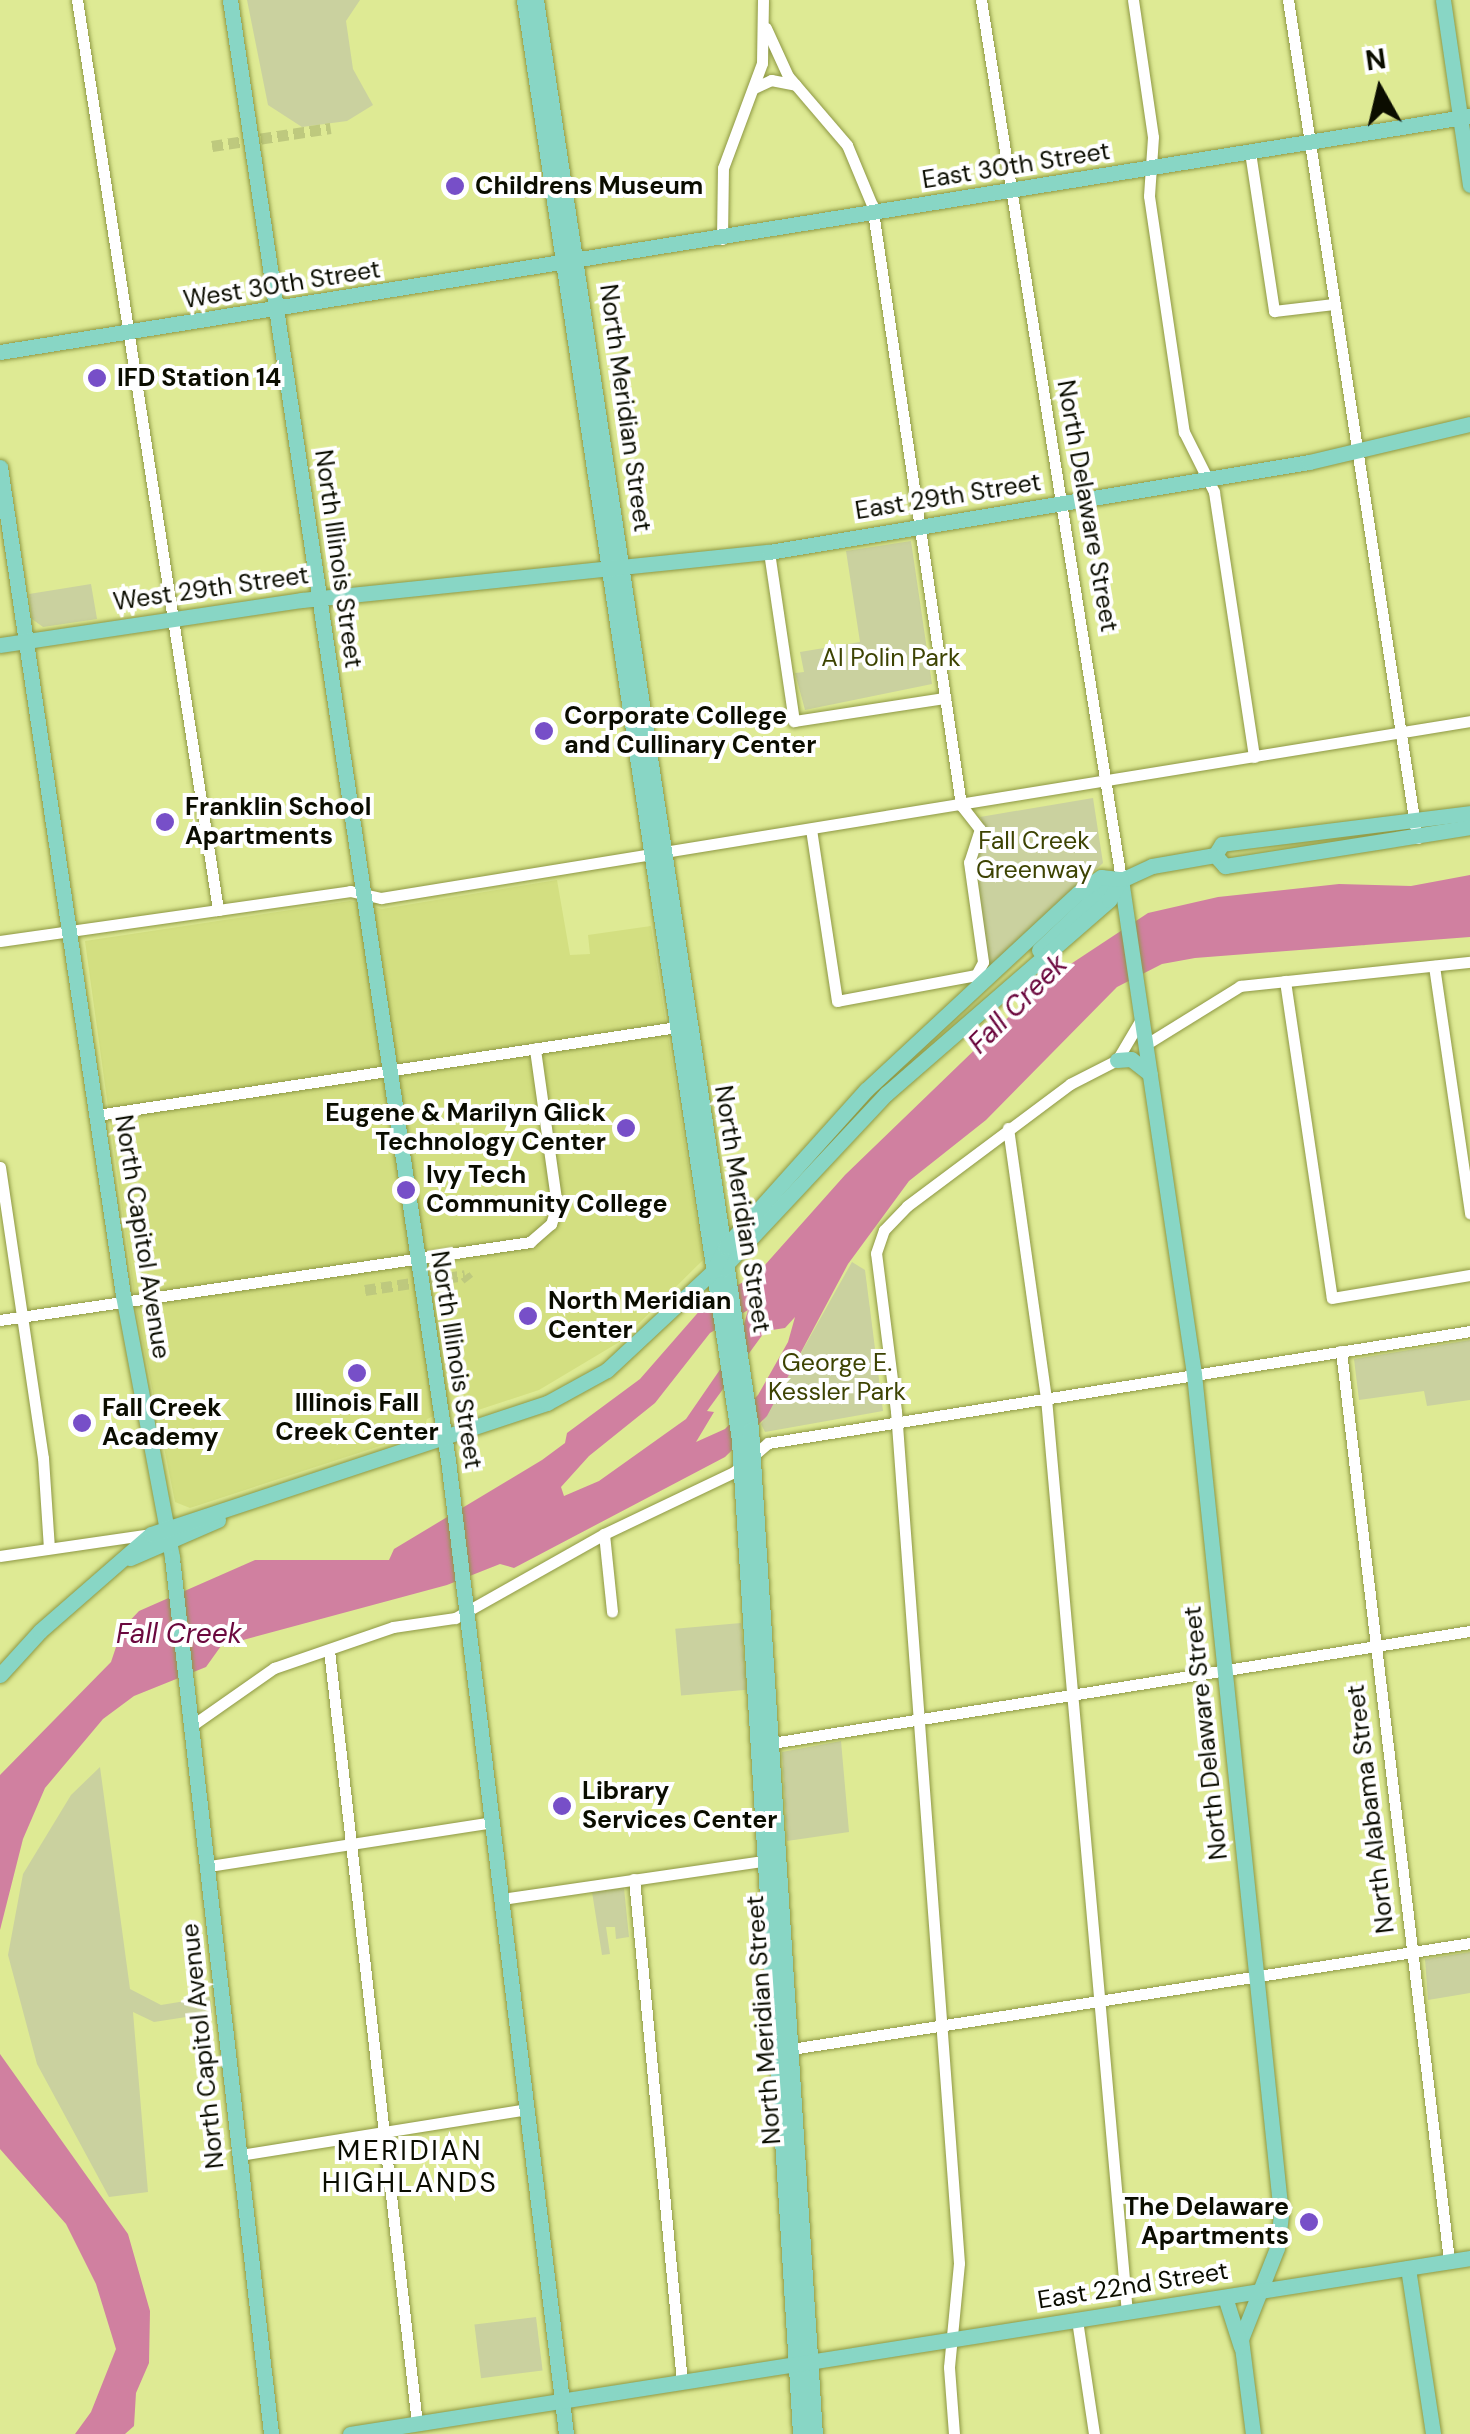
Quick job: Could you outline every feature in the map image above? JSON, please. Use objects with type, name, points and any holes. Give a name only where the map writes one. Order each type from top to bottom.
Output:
[{"type":"main road","name":"North Illinois Street","points":[[230,0],[415,1261],[445,1438],[566,2434]]},
{"type":"main road","name":"North Meridian Street","points":[[524,0],[570,263]]},
{"type":"main road","name":"North Meridian Street","points":[[536,0],[614,564],[725,1246]]},
{"type":"main road","points":[[1442,0],[1465,117],[1470,185]]},
{"type":"main road","name":"East 30th Street","points":[[570,263],[1465,117]]},
{"type":"main road","name":"West 30th Street","points":[[0,352],[277,312],[570,263]]},
{"type":"main road","name":"East 29th Street","points":[[614,564],[770,552],[1209,479],[1470,424]]},
{"type":"main road","name":"North Capitol Avenue","points":[[0,466],[124,1302],[169,1535],[194,1724],[271,2434]]},
{"type":"main road","name":"West 29th Street","points":[[0,645],[318,598],[435,590],[614,564]]},
{"type":"main road","points":[[1415,830],[1470,812]]},
{"type":"main road","points":[[723,1273],[725,1246],[866,1090],[1062,906],[1101,877],[1121,879],[1215,855],[1222,844],[1470,827]]},
{"type":"main road","name":"North Meridian Street","points":[[659,854],[677,1027],[723,1273],[745,1435],[740,1467],[804,2363],[814,2434]]},
{"type":"main road","points":[[0,1676],[67,1606],[130,1558],[169,1535],[260,1500],[548,1403],[596,1377],[723,1273],[873,1107],[1109,900],[1121,879]]},
{"type":"main road","name":"North Delaware Street","points":[[1121,879],[1194,1374],[1281,2214],[1277,2248],[1258,2291],[1241,2347],[1253,2434]]},
{"type":"main road","points":[[1117,1060],[1131,1058],[1150,1074]]},
{"type":"main road","name":"North Meridian Street","points":[[723,1273],[717,1293],[752,1454],[772,1743],[804,2363],[800,2434]]},
{"type":"main road","points":[[130,1558],[151,1534],[169,1535]]},
{"type":"main road","name":"East 22nd Street","points":[[350,2434],[417,2424],[461,2426],[562,2402],[682,2382],[1470,2258]]},
{"type":"main road","points":[[1408,2268],[1433,2434]]},
{"type":"main road","points":[[1225,2297],[1241,2347]]},
{"type":"street","points":[[78,0],[218,910]]},
{"type":"street","points":[[722,239],[723,168],[754,88],[766,28],[763,0]]},
{"type":"street","name":"North Delaware Street","points":[[980,0],[1121,879]]},
{"type":"street","points":[[1133,0],[1153,138],[1150,170],[1184,435],[1209,479],[1254,757]]},
{"type":"street","points":[[1288,0],[1415,830]]},
{"type":"street","points":[[766,28],[796,85],[847,144],[874,214],[961,805],[980,834],[969,862],[982,962],[978,974],[836,1001],[811,830]]},
{"type":"street","points":[[754,88],[771,80],[796,85]]},
{"type":"street","points":[[1250,152],[1274,312],[1334,304]]},
{"type":"street","points":[[770,552],[794,721],[944,698]]},
{"type":"street","points":[[0,941],[350,890],[374,900],[1470,721]]},
{"type":"street","points":[[1145,1046],[1234,988],[1470,962]]},
{"type":"street","points":[[1434,966],[1470,1213]]},
{"type":"street","points":[[1286,981],[1332,1298],[1470,1276]]},
{"type":"street","points":[[954,2434],[952,2340],[959,2263],[897,1422],[878,1244],[907,1206],[1008,1128],[1117,1060],[1140,1017]]},
{"type":"street","points":[[97,1115],[677,1027]]},
{"type":"street","points":[[0,1320],[523,1244],[552,1224],[556,1193],[534,1049]]},
{"type":"street","points":[[1008,1128],[1046,1398],[1128,2312]]},
{"type":"street","points":[[0,1167],[50,1548]]},
{"type":"street","points":[[194,1724],[274,1668],[393,1627],[455,1618],[466,1602],[740,1467],[768,1443],[1470,1330]]},
{"type":"street","name":"North Alabama Street","points":[[1342,1351],[1449,2262]]},
{"type":"street","points":[[0,1556],[151,1534]]},
{"type":"street","points":[[604,1534],[612,1612]]},
{"type":"street","points":[[772,1743],[1470,1631]]},
{"type":"street","points":[[329,1650],[417,2424]]},
{"type":"street","points":[[209,1866],[492,1822]]},
{"type":"street","points":[[502,1899],[768,1860]]},
{"type":"street","points":[[634,1879],[682,2382]]},
{"type":"street","points":[[790,2049],[1470,1943]]},
{"type":"street","points":[[240,2154],[528,2108]]},
{"type":"street","points":[[1076,2320],[1094,2434]]},
{"type":"shaded area","name":"Ivy Tech Community College","points":[[557,880],[570,955],[590,954],[588,935],[651,926],[703,1260],[621,1341],[539,1390],[460,1416],[451,1408],[427,1419],[423,1432],[190,1508],[175,1502],[136,1309],[85,941],[350,901],[382,909]]},
{"type":"green space","points":[[247,0],[360,0],[346,21],[353,69],[373,105],[347,121],[302,127],[268,105]]},
{"type":"green space","name":"Al Polin Park","points":[[911,541],[932,684],[805,710],[795,673],[804,672],[800,652],[860,642],[846,551]]},
{"type":"green space","points":[[91,584],[97,619],[43,627],[32,619],[29,594]]},
{"type":"green space","name":"Fall Creek Greenway","points":[[1093,798],[1103,863],[989,969],[976,860],[987,833],[980,817]]},
{"type":"green space","name":"George E. Kessler Park","points":[[852,1262],[865,1270],[883,1411],[765,1432],[761,1424]]},
{"type":"green space","points":[[1470,1340],[1470,1400],[1427,1406],[1424,1391],[1359,1400],[1354,1359]]},
{"type":"green space","points":[[741,1623],[747,1690],[681,1695],[675,1629]]},
{"type":"green space","points":[[841,1741],[849,1832],[787,1841],[782,1752]]},
{"type":"green space","points":[[100,1767],[130,1989],[161,2005],[210,1997],[212,2013],[154,2022],[133,2012],[148,2192],[109,2197],[37,2064],[8,1955],[23,1874],[71,1795]]},
{"type":"green space","points":[[624,1888],[629,1937],[616,1939],[615,1927],[606,1927],[610,1954],[602,1955],[592,1892]]},
{"type":"green space","points":[[1470,1952],[1470,1993],[1428,2000],[1425,1959]]},
{"type":"green space","points":[[536,2317],[543,2371],[481,2378],[474,2325]]},
{"type":"water","name":"Fall Creek","points":[[1470,875],[1470,937],[1195,958],[1162,964],[1117,987],[986,1120],[909,1181],[848,1264],[767,1416],[725,1457],[514,1568],[500,1564],[447,1585],[221,1646],[206,1667],[134,1696],[103,1719],[45,1788],[23,1839],[0,1930],[0,1775],[111,1662],[122,1629],[139,1611],[255,1560],[389,1560],[394,1549],[542,1460],[565,1443],[567,1433],[640,1379],[709,1300],[755,1276],[845,1175],[1048,979],[1148,913],[1218,897],[1339,884],[1411,886]],"holes":[[[748,1310],[739,1342],[686,1419],[599,1481],[564,1496],[561,1487],[589,1456],[655,1403],[710,1333]],[[795,1317],[788,1342],[758,1395],[725,1429],[696,1442],[714,1412],[707,1411],[771,1323],[772,1330],[785,1328]]]},
{"type":"water","points":[[0,2054],[128,2234],[150,2311],[149,2363],[136,2393],[134,2426],[125,2434],[75,2434],[91,2412],[116,2349],[96,2284],[66,2224],[0,2149]]},
{"type":"tunnel","points":[[212,146],[331,128]]},
{"type":"tunnel","points":[[365,1290],[465,1275],[469,1280]]},
{"type":"place","name":"Childrens Museum","points":[[455,186]]},
{"type":"place","name":"IFD Station 14","points":[[97,378]]},
{"type":"place","name":"Corporate College and Cullinary Center","points":[[544,731]]},
{"type":"place","name":"Franklin School Apartments","points":[[165,822]]},
{"type":"place","name":"Eugene & Marilyn Glick Technology Center","points":[[626,1128]]},
{"type":"place","name":"Ivy Tech Community College","points":[[406,1190]]},
{"type":"place","name":"North Meridian Center","points":[[528,1316]]},
{"type":"place","name":"Illinois Fall Creek Center","points":[[357,1373]]},
{"type":"place","name":"Fall Creek Academy","points":[[82,1423]]},
{"type":"place","name":"Library Services Center","points":[[562,1806]]},
{"type":"place","name":"The Delaware Apartments","points":[[1309,2222]]},
{"type":"district","name":"MERIDIAN HIGHLANDS","points":[[410,2167]]}]
